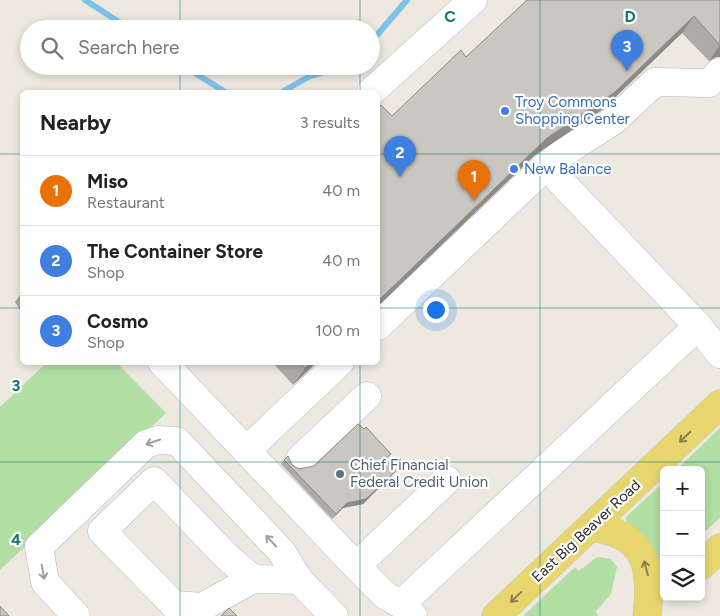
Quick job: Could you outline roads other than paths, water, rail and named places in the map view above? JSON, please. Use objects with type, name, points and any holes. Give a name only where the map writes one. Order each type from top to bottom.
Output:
[{"type":"main road","name":"East Big Beaver Road","points":[[496,616],[720,404]]},
{"type":"main road","points":[[591,527],[609,529],[623,535],[640,552],[648,573],[650,592],[648,616]]},
{"type":"main road","points":[[705,562],[720,548]]},
{"type":"main road","points":[[648,616],[664,601]]},
{"type":"lane","points":[[374,90],[473,0]]},
{"type":"lane","points":[[380,324],[546,166],[613,121],[655,82],[709,82],[720,72]]},
{"type":"lane","points":[[546,166],[698,326],[720,354]]},
{"type":"lane","points":[[165,365],[247,450],[288,472],[356,566],[386,596],[407,610],[698,326]]},
{"type":"lane","points":[[247,450],[337,365]]},
{"type":"lane","points":[[288,472],[367,396]]},
{"type":"lane","points":[[76,616],[45,582],[39,547],[146,444],[158,440],[177,441],[281,551],[299,580],[334,616]]},
{"type":"lane","points":[[356,566],[447,480]]},
{"type":"lane","points":[[253,580],[227,557],[154,481],[102,531],[174,605],[202,607],[253,580],[299,580]]},
{"type":"waterway","points":[[85,0],[116,20]]},
{"type":"waterway","points":[[380,32],[407,0]]},
{"type":"waterway","points":[[198,75],[222,90]]},
{"type":"waterway","points":[[286,90],[313,75]]},
{"type":"place","name":"Cosmo","points":[[627,71]]},
{"type":"place","name":"Troy Commons Shopping Center","points":[[505,111]]},
{"type":"place","name":"New Balance","points":[[514,169]]},
{"type":"place","name":"The Container Store","points":[[400,177]]},
{"type":"place","name":"Miso","points":[[474,201]]},
{"type":"place","name":"Chief Financial Federal Credit Union","points":[[340,474]]}]
